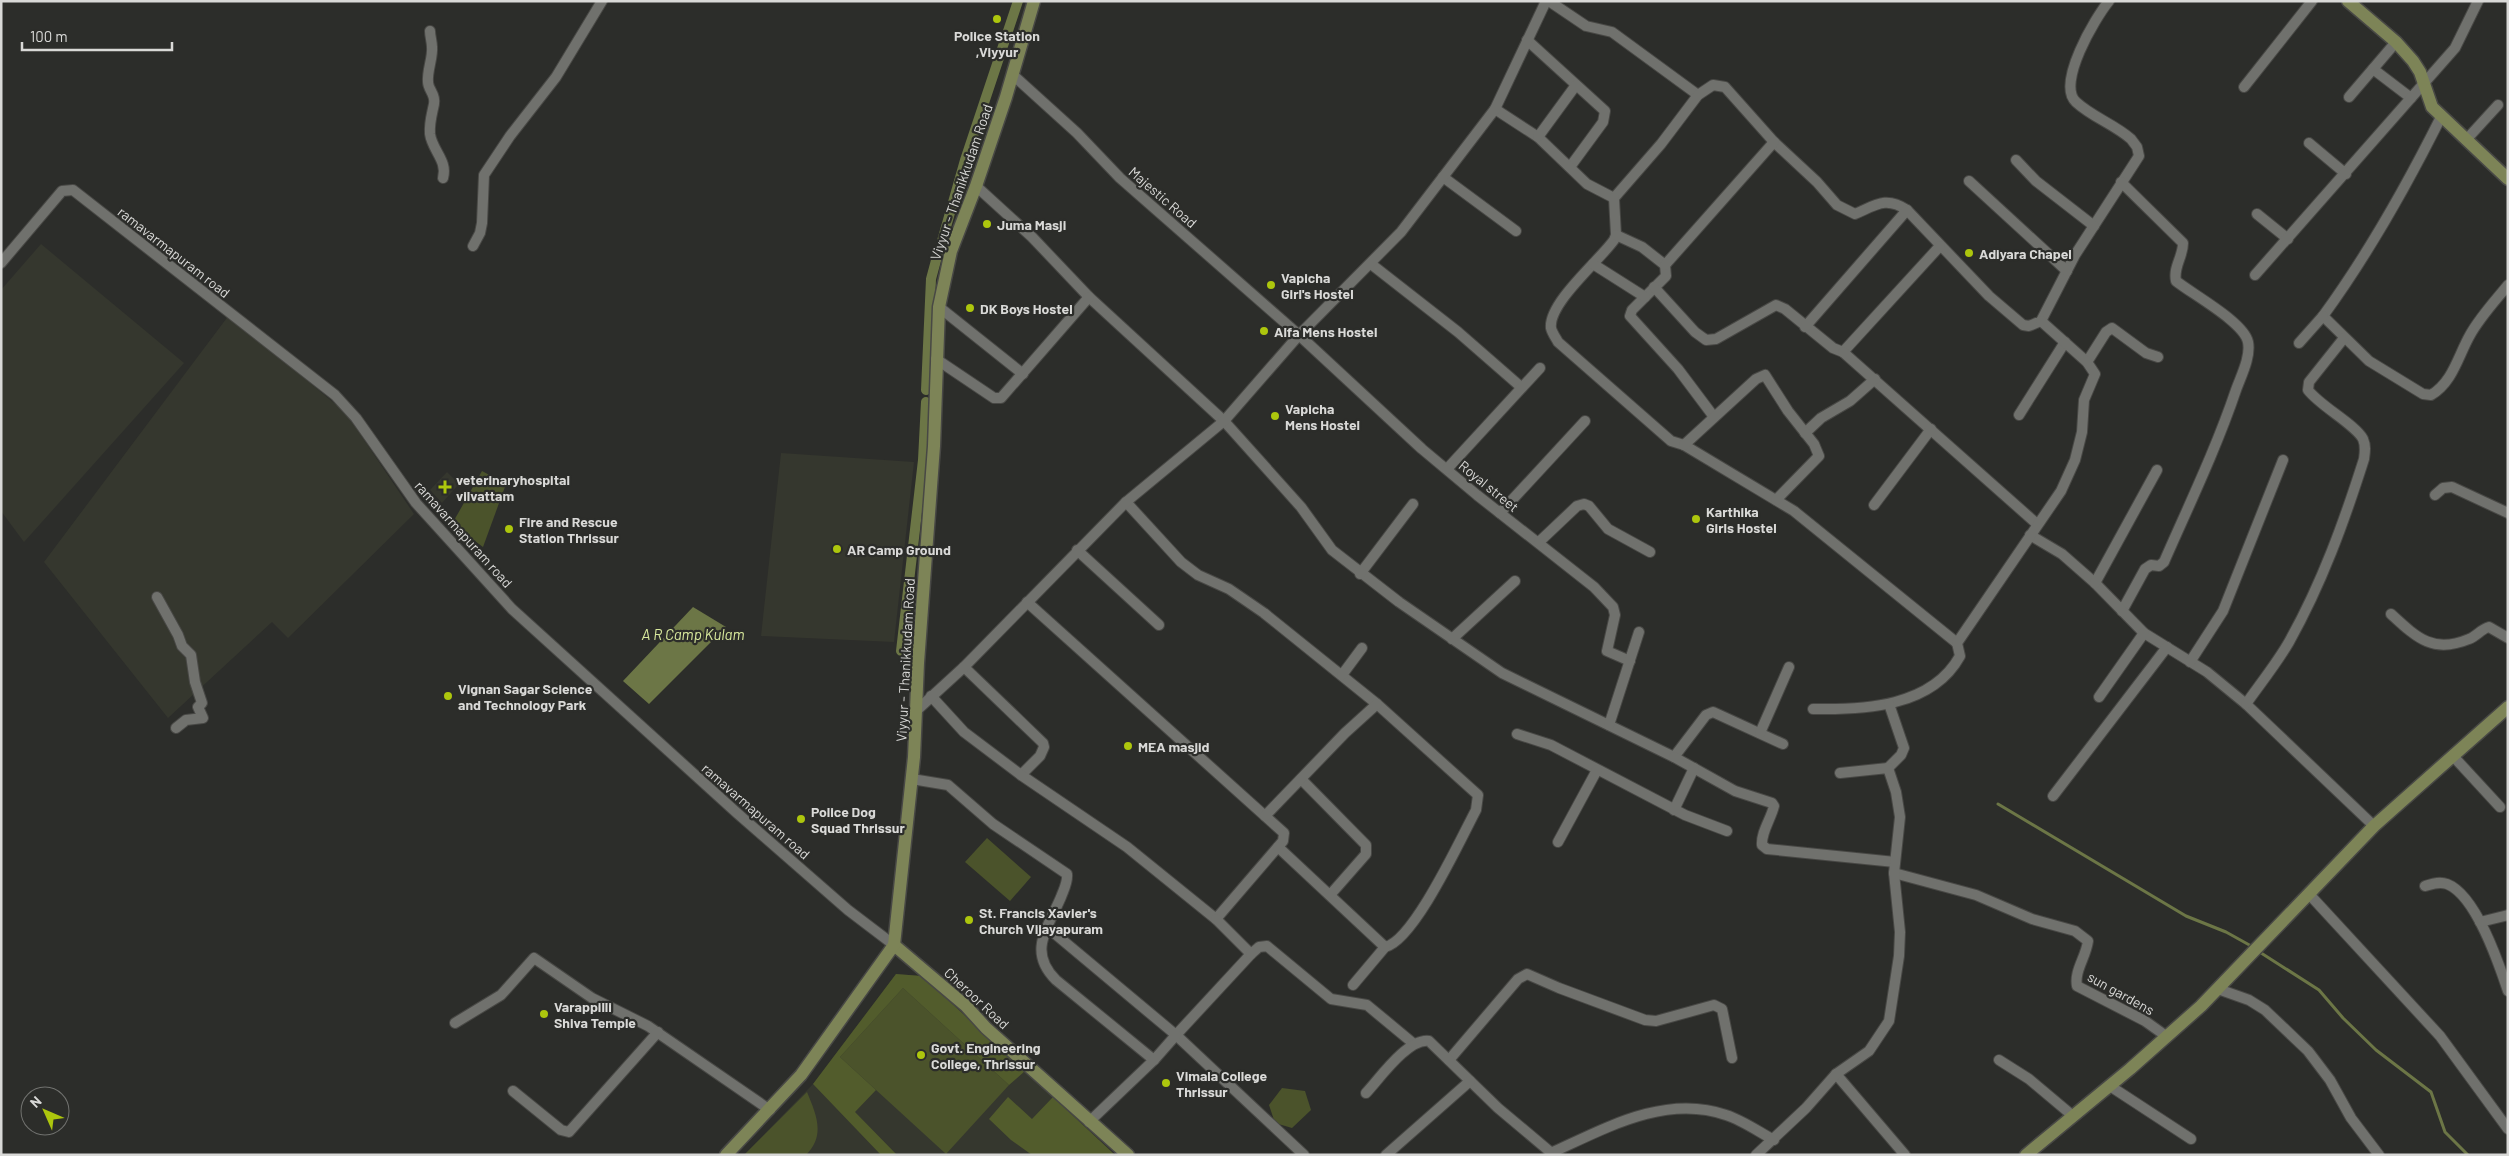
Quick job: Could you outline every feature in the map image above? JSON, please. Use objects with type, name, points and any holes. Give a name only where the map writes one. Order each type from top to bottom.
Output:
[{"type":"main road","name":"Viyyur - Thanikkudam Road","points":[[726,1155],[770,1110],[815,1057],[894,945],[912,779],[917,710],[933,455],[939,307],[951,251],[976,186],[1013,75],[1034,1]]},
{"type":"main road","points":[[2348,1],[2396,42],[2413,61],[2432,107],[2508,179]]},
{"type":"main road","points":[[2026,1155],[2110,1086],[2218,989],[2374,826],[2508,707]]},
{"type":"main road","name":"Cheroor Road","points":[[894,945],[966,1006],[986,1028],[1128,1155]]},
{"type":"street","points":[[473,246],[480,233],[482,223],[484,175],[556,77],[602,1]]},
{"type":"street","points":[[917,710],[964,667],[1126,502],[1224,422],[1299,334],[1401,232],[1495,109],[1526,40],[1548,1],[1586,26],[1612,32],[1698,95]]},
{"type":"street","points":[[1813,709],[1850,710],[1889,704],[1920,694],[1952,669],[1960,656],[1956,643],[1816,527],[1776,500],[1684,445],[1672,441],[1558,342],[1551,330],[1554,316],[1568,291],[1608,248],[1616,235],[1614,198],[1656,151],[1698,95],[1712,85],[1725,87],[1774,142],[1817,182],[1837,205],[1855,214],[1886,201],[1898,204],[1907,210],[1989,296],[2023,325],[2029,326],[2041,321],[2067,271],[2139,156],[2137,147],[2122,131],[2076,102],[2069,90],[2071,76],[2087,37],[2101,11],[2109,1]]},
{"type":"street","points":[[2244,87],[2312,1]]},
{"type":"street","points":[[2255,275],[2346,174],[2455,48],[2478,1]]},
{"type":"street","points":[[430,31],[432,48],[428,86],[434,93],[434,103],[430,112],[430,136],[442,162],[445,173],[443,178]]},
{"type":"street","points":[[1526,40],[1601,107],[1606,116],[1570,167]]},
{"type":"street","points":[[2349,97],[2396,42]]},
{"type":"street","points":[[2373,69],[2411,98]]},
{"type":"street","name":"Majestic Road","points":[[1013,75],[1077,133],[1120,178],[1299,334]]},
{"type":"street","points":[[1538,137],[1576,85]]},
{"type":"street","points":[[2466,140],[2498,105]]},
{"type":"street","points":[[1495,109],[1538,137],[1587,184],[1614,198]]},
{"type":"street","points":[[2299,343],[2323,316],[2356,270],[2385,222],[2441,117]]},
{"type":"street","points":[[1714,417],[1678,369],[1631,319],[1632,310],[1666,276],[1665,265],[1774,142]]},
{"type":"street","points":[[2309,143],[2346,174]]},
{"type":"street","points":[[2016,160],[2036,181],[2094,226]]},
{"type":"street","points":[[1443,177],[1516,231]]},
{"type":"street","points":[[1969,181],[2067,271]]},
{"type":"street","points":[[2121,182],[2183,243],[2183,252],[2174,273],[2176,281],[2231,321],[2242,331],[2248,342],[2247,358],[2220,437],[2164,562],[2159,566],[2151,566],[2145,569],[2122,611]]},
{"type":"street","points":[[976,186],[1032,237],[1089,297],[1224,422],[1301,507],[1332,550],[1360,574],[1502,673],[1674,757],[1735,791],[1772,803],[1774,806],[1772,815],[1762,839],[1762,845],[1767,849],[1895,862]]},
{"type":"street","name":"ramavarmapuram road","points":[[1,263],[62,191],[73,190],[335,395],[356,418],[416,503],[512,609],[737,813],[848,910],[894,945]]},
{"type":"street","points":[[1805,326],[1907,210]]},
{"type":"street","points":[[2257,214],[2288,239]]},
{"type":"street","points":[[1616,235],[1642,247],[1665,265]]},
{"type":"street","points":[[1843,352],[1940,246]]},
{"type":"street","points":[[1371,264],[1458,332],[1521,388]]},
{"type":"street","points":[[1593,264],[1645,297]]},
{"type":"street","points":[[2323,316],[2369,360],[2423,394],[2431,395],[2440,390],[2450,376],[2470,334],[2508,285]]},
{"type":"street","points":[[1654,288],[1706,340],[1716,339],[1773,306],[1785,309],[1833,348],[1843,352],[1875,379],[2037,524]]},
{"type":"street","points":[[936,359],[998,399],[1023,374],[1089,297]]},
{"type":"street","points":[[939,307],[1023,374]]},
{"type":"street","points":[[1956,643],[2061,491],[2075,460],[2082,432],[2084,400],[2095,374],[2087,362],[2041,321]]},
{"type":"street","points":[[2087,362],[2106,332],[2112,328],[2146,353],[2158,357]]},
{"type":"street","name":"Royal street","points":[[1299,334],[1447,470],[1594,587],[1613,607],[1615,615],[1607,651],[1630,661]]},
{"type":"street","points":[[2246,704],[2288,643],[2317,588],[2340,533],[2364,459],[2366,449],[2363,438],[2314,398],[2308,390],[2309,382],[2344,338]]},
{"type":"street","points":[[2019,415],[2065,342]]},
{"type":"street","points":[[1447,470],[1540,368]]},
{"type":"street","points":[[1684,445],[1756,379],[1765,374],[1788,411],[1814,444],[1819,456],[1776,500]]},
{"type":"street","points":[[1805,432],[1822,418],[1850,401],[1875,379]]},
{"type":"street","points":[[1500,513],[1586,421]]},
{"type":"street","points":[[1874,505],[1931,429]]},
{"type":"street","points":[[2190,662],[2223,611],[2283,460]]},
{"type":"street","points":[[2095,583],[2157,470]]},
{"type":"street","points":[[2435,495],[2444,488],[2452,487],[2508,513]]},
{"type":"street","points":[[1126,502],[1181,562],[1198,575],[1229,590],[1264,613],[1377,704],[1478,795],[1476,810],[1421,911],[1393,946],[1385,948],[1353,985]]},
{"type":"street","points":[[1360,574],[1412,504]]},
{"type":"street","points":[[1539,542],[1577,506],[1584,504],[1589,506],[1614,533],[1650,552]]},
{"type":"street","points":[[2030,535],[2062,554],[2095,583],[2144,633],[2207,672],[2246,704],[2374,826]]},
{"type":"street","points":[[1077,550],[1159,626]]},
{"type":"street","points":[[1452,639],[1514,581]]},
{"type":"street","points":[[157,597],[182,646],[191,655],[195,682],[202,703],[198,707],[203,718],[186,720],[176,728]]},
{"type":"street","points":[[1027,602],[1284,832],[1283,841],[1216,920]]},
{"type":"street","points":[[2392,614],[2414,635],[2426,643],[2437,646],[2472,638],[2484,628],[2489,627],[2508,638]]},
{"type":"street","points":[[1609,725],[1639,632]]},
{"type":"street","points":[[2099,697],[2144,633]]},
{"type":"street","points":[[2053,796],[2167,647]]},
{"type":"street","points":[[1342,676],[1362,648]]},
{"type":"street","points":[[964,667],[1043,743],[1044,747],[1040,756],[1021,775]]},
{"type":"street","points":[[1760,733],[1789,668]]},
{"type":"street","points":[[931,696],[964,732],[1021,775],[1127,847],[1216,920],[1250,954]]},
{"type":"street","points":[[1265,816],[1377,704]]},
{"type":"street","points":[[1840,773],[1888,768],[1901,755],[1904,748],[1889,704]]},
{"type":"street","points":[[1674,757],[1706,715],[1713,712],[1783,744]]},
{"type":"street","points":[[1517,734],[1551,745],[1674,810],[1727,831]]},
{"type":"street","points":[[2452,756],[2500,807]]},
{"type":"street","points":[[1674,810],[1694,768]]},
{"type":"street","points":[[1756,1155],[1774,1140],[1836,1074],[1869,1051],[1890,1022],[1895,991],[1900,932],[1894,873],[1900,817],[1896,792],[1888,768]]},
{"type":"street","points":[[1558,842],[1597,770]]},
{"type":"street","points":[[912,779],[948,784],[993,824],[1067,874],[1065,887],[1040,950],[1052,976],[1154,1060]]},
{"type":"street","points":[[1301,779],[1366,845],[1366,854],[1330,895]]},
{"type":"street","points":[[1278,847],[1385,948]]},
{"type":"street","name":"sun gardens","points":[[1894,873],[1976,895],[2032,919],[2075,930],[2088,941],[2087,951],[2075,978],[2076,986],[2145,1021],[2166,1036]]},
{"type":"street","points":[[2424,886],[2438,883],[2448,884],[2457,890],[2480,922],[2508,991]]},
{"type":"street","points":[[2309,894],[2440,1036],[2508,1129]]},
{"type":"street","points":[[2480,922],[2508,915]]},
{"type":"street","points":[[1048,928],[1176,1035],[1304,1155]]},
{"type":"street","points":[[1089,1122],[1154,1060],[1250,954],[1259,947],[1267,946],[1331,999],[1367,1005],[1414,1044]]},
{"type":"street","points":[[456,1023],[501,995],[534,958],[592,998],[658,1032],[770,1110]]},
{"type":"street","points":[[1449,1060],[1518,978],[1527,974],[1645,1020],[1656,1021],[1714,1005],[1720,1006],[1732,1058]]},
{"type":"street","points":[[2218,989],[2250,1000],[2265,1010],[2308,1051],[2330,1080],[2351,1118],[2378,1155]]},
{"type":"street","points":[[513,1091],[561,1130],[569,1132],[658,1032]]},
{"type":"street","points":[[1366,1093],[1402,1054],[1422,1040],[1429,1041],[1498,1108],[1552,1154],[1612,1126],[1657,1110],[1688,1108],[1727,1115],[1774,1140]]},
{"type":"street","points":[[1999,1060],[2035,1084],[2073,1116]]},
{"type":"street","points":[[1836,1074],[1905,1155]]},
{"type":"street","points":[[1386,1155],[1470,1081]]},
{"type":"street","points":[[2110,1086],[2191,1139]]},
{"type":"street","points":[[2499,1119],[2508,1111]]},
{"type":"shaded area","points":[[41,244],[184,363],[24,542],[1,511],[1,290]]},
{"type":"shaded area","points":[[229,315],[346,413],[414,514],[288,638],[272,622],[168,718],[44,562]]},
{"type":"shaded area","name":"AR Camp Ground","points":[[781,453],[914,462],[894,642],[761,636]]},
{"type":"shaded area","points":[[482,471],[506,484],[483,547],[452,524]]},
{"type":"shaded area","name":"veterinaryhospital vilvattam","points":[[447,472],[459,484],[442,503],[430,490]]},
{"type":"shaded area","points":[[987,838],[1031,877],[1010,901],[965,862]]},
{"type":"shaded area","name":"Govt. Engineering College, Thrissur","points":[[896,974],[922,976],[1116,1155],[744,1155],[813,1084]]},
{"type":"shaded area","points":[[896,974],[922,976],[1025,1071],[1009,1085],[903,988],[840,1057],[876,1090],[855,1112],[897,1155],[881,1155],[813,1084]]},
{"type":"shaded area","points":[[903,988],[1009,1085],[946,1154],[840,1057]]},
{"type":"shaded area","points":[[1282,1088],[1305,1091],[1311,1110],[1292,1128],[1275,1123],[1269,1105]]},
{"type":"shaded area","points":[[807,1092],[816,1116],[817,1132],[816,1140],[806,1155],[744,1155]]},
{"type":"shaded area","points":[[1008,1097],[1032,1119],[1053,1097],[1115,1155],[1032,1155],[1011,1140],[989,1119]]},
{"type":"water","name":"A R Camp Kulam","points":[[693,607],[726,627],[649,704],[623,681]]},
{"type":"waterway","points":[[942,241],[965,160],[1018,1]]},
{"type":"waterway","points":[[926,390],[931,279],[938,253]]},
{"type":"waterway","points":[[901,651],[923,460],[926,402]]},
{"type":"waterway","points":[[1998,804],[2186,916],[2226,932],[2253,947]]},
{"type":"waterway","points":[[2258,951],[2319,990],[2343,1018],[2376,1050],[2431,1092],[2445,1132],[2468,1155]]},
{"type":"place","name":"Police Station ,Viyyur","points":[[997,19]]},
{"type":"place","name":"Juma Masji","points":[[987,224]]},
{"type":"place","name":"Adiyara Chapel","points":[[1969,253]]},
{"type":"place","name":"Vapicha Girl's Hostel","points":[[1271,285]]},
{"type":"place","name":"DK Boys Hostel","points":[[970,308]]},
{"type":"place","name":"Alfa Mens Hostel","points":[[1264,331]]},
{"type":"place","name":"Vapicha Mens Hostel","points":[[1275,416]]},
{"type":"place","name":"veterinaryhospital vilvattam","points":[[445,487]]},
{"type":"place","name":"Karthika Girls Hostel","points":[[1696,519]]},
{"type":"place","name":"Fire and Rescue Station Thrissur","points":[[509,529]]},
{"type":"place","name":"AR Camp Ground","points":[[837,549]]},
{"type":"place","name":"Vignan Sagar Science and Technology Park","points":[[448,696]]},
{"type":"place","name":"MEA masjid","points":[[1128,746]]},
{"type":"place","name":"Police Dog Squad Thrissur","points":[[801,819]]},
{"type":"place","name":"St. Francis Xavier's Church Vijayapuram","points":[[969,920]]},
{"type":"place","name":"Varappilli Shiva Temple","points":[[544,1014]]},
{"type":"place","name":"Govt. Engineering College, Thrissur","points":[[921,1055]]},
{"type":"place","name":"Vimala College Thrissur","points":[[1166,1083]]}]
